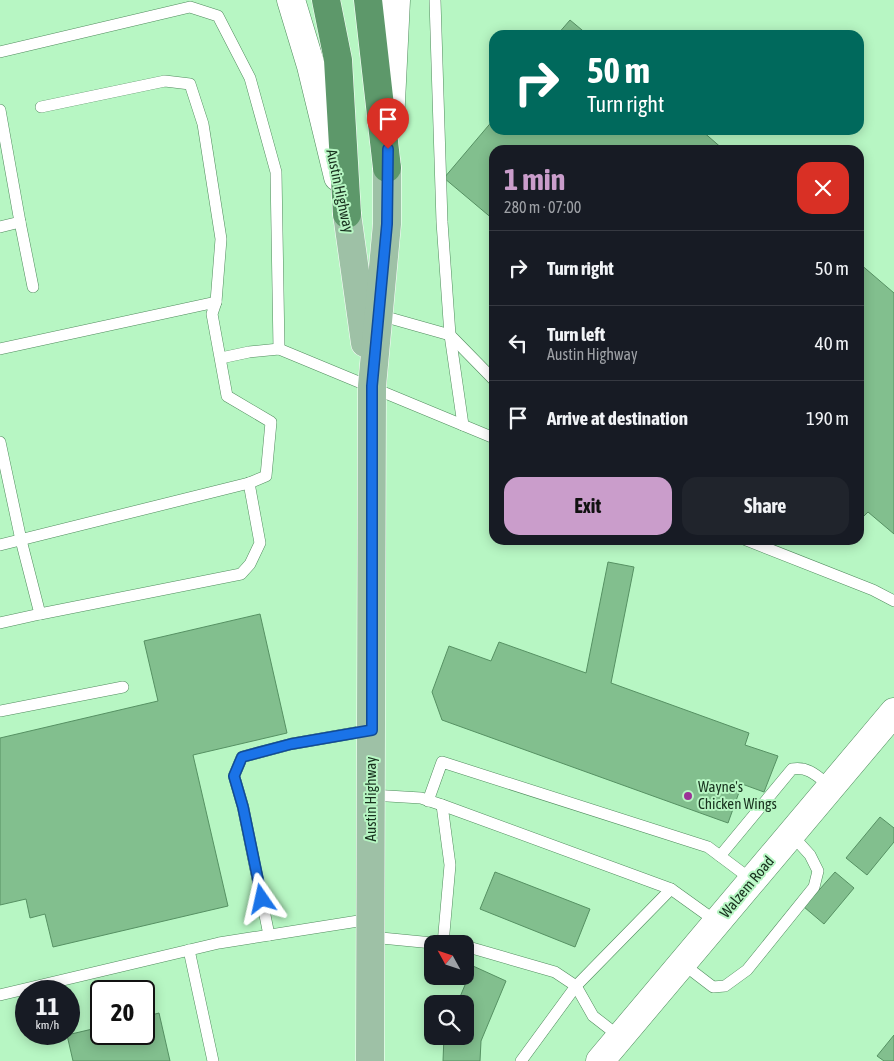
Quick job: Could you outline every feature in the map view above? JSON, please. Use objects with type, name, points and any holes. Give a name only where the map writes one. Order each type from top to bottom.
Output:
[{"type":"highway","points":[[326,0],[338,60],[347,214]]},
{"type":"highway","points":[[368,0],[387,168]]},
{"type":"main road","name":"Austin Highway","points":[[291,0],[311,66],[347,214],[372,386]]},
{"type":"main road","name":"Austin Highway","points":[[370,1061],[372,386],[387,224],[387,168],[396,0]]},
{"type":"main road","name":"Walzem Road","points":[[600,1061],[894,712]]},
{"type":"lane","points":[[435,0],[442,222],[450,335],[463,425]]},
{"type":"lane","points":[[0,52],[190,8],[218,16],[250,78],[276,172],[279,349]]},
{"type":"lane","points":[[0,546],[249,483],[266,476],[271,422],[228,396],[212,314],[216,302],[221,239],[204,124],[190,84],[165,81],[41,107]]},
{"type":"lane","points":[[0,110],[32,287]]},
{"type":"lane","points":[[0,227],[20,222]]},
{"type":"lane","points":[[0,348],[216,302]]},
{"type":"lane","points":[[378,315],[450,335],[489,375]]},
{"type":"lane","points":[[221,358],[249,352],[279,349],[489,436]]},
{"type":"lane","points":[[0,442],[21,540],[40,614]]},
{"type":"lane","points":[[0,622],[241,574],[250,564],[260,543],[249,483]]},
{"type":"lane","points":[[759,545],[873,590],[894,601]]},
{"type":"lane","points":[[0,711],[123,687]]},
{"type":"lane","points":[[269,935],[243,807],[234,776],[242,757],[291,744],[372,730]]},
{"type":"lane","points":[[428,801],[442,762],[708,847],[752,880]]},
{"type":"lane","points":[[720,856],[792,769],[802,767],[807,769],[831,787]]},
{"type":"lane","points":[[371,794],[428,801],[442,805],[671,889],[717,922]]},
{"type":"lane","points":[[442,805],[450,865],[444,935]]},
{"type":"lane","points":[[683,964],[713,987],[726,986],[747,970],[814,887],[818,871],[810,855],[791,834]]},
{"type":"lane","points":[[521,1061],[576,986],[671,889]]},
{"type":"lane","points":[[0,994],[189,950],[269,935],[371,928],[424,940]]},
{"type":"lane","points":[[474,949],[555,972],[576,986],[593,1016],[620,1037]]},
{"type":"lane","points":[[189,950],[213,1061]]},
{"type":"building","points":[[570,20],[582,30],[561,30]]},
{"type":"building","points":[[489,125],[489,135],[707,135],[718,145],[489,145],[489,216],[444,178]]},
{"type":"building","points":[[864,267],[894,293],[894,534],[868,512],[864,516]]},
{"type":"building","points":[[608,562],[634,567],[611,683],[749,733],[745,745],[778,756],[764,792],[742,784],[728,823],[442,720],[432,692],[449,646],[491,661],[499,642],[586,673]]},
{"type":"building","points":[[260,614],[287,733],[193,755],[228,906],[53,947],[45,914],[30,918],[26,899],[0,905],[0,738],[158,701],[144,641]]},
{"type":"building","points":[[880,817],[894,828],[894,842],[867,875],[846,858]]},
{"type":"building","points":[[495,872],[590,909],[575,947],[480,909]]},
{"type":"building","points":[[835,872],[854,888],[824,924],[804,907]]},
{"type":"building","points":[[474,966],[506,981],[481,1041],[480,1061],[443,1061],[444,1045],[474,1045],[474,995],[461,995],[465,985],[474,985]]},
{"type":"building","points":[[159,1013],[170,1061],[73,1061],[69,1045],[80,1045],[80,1032],[90,1030],[90,1045],[155,1045],[155,1014]]},
{"type":"building","points":[[894,1035],[894,1061],[884,1061],[877,1056]]},
{"type":"place","name":"Wayne's Chicken Wings","points":[[688,796]]},
{"type":"route","points":[[262,899],[243,807],[234,776],[242,757],[291,744],[372,730],[372,386],[387,224],[388,149]]}]
